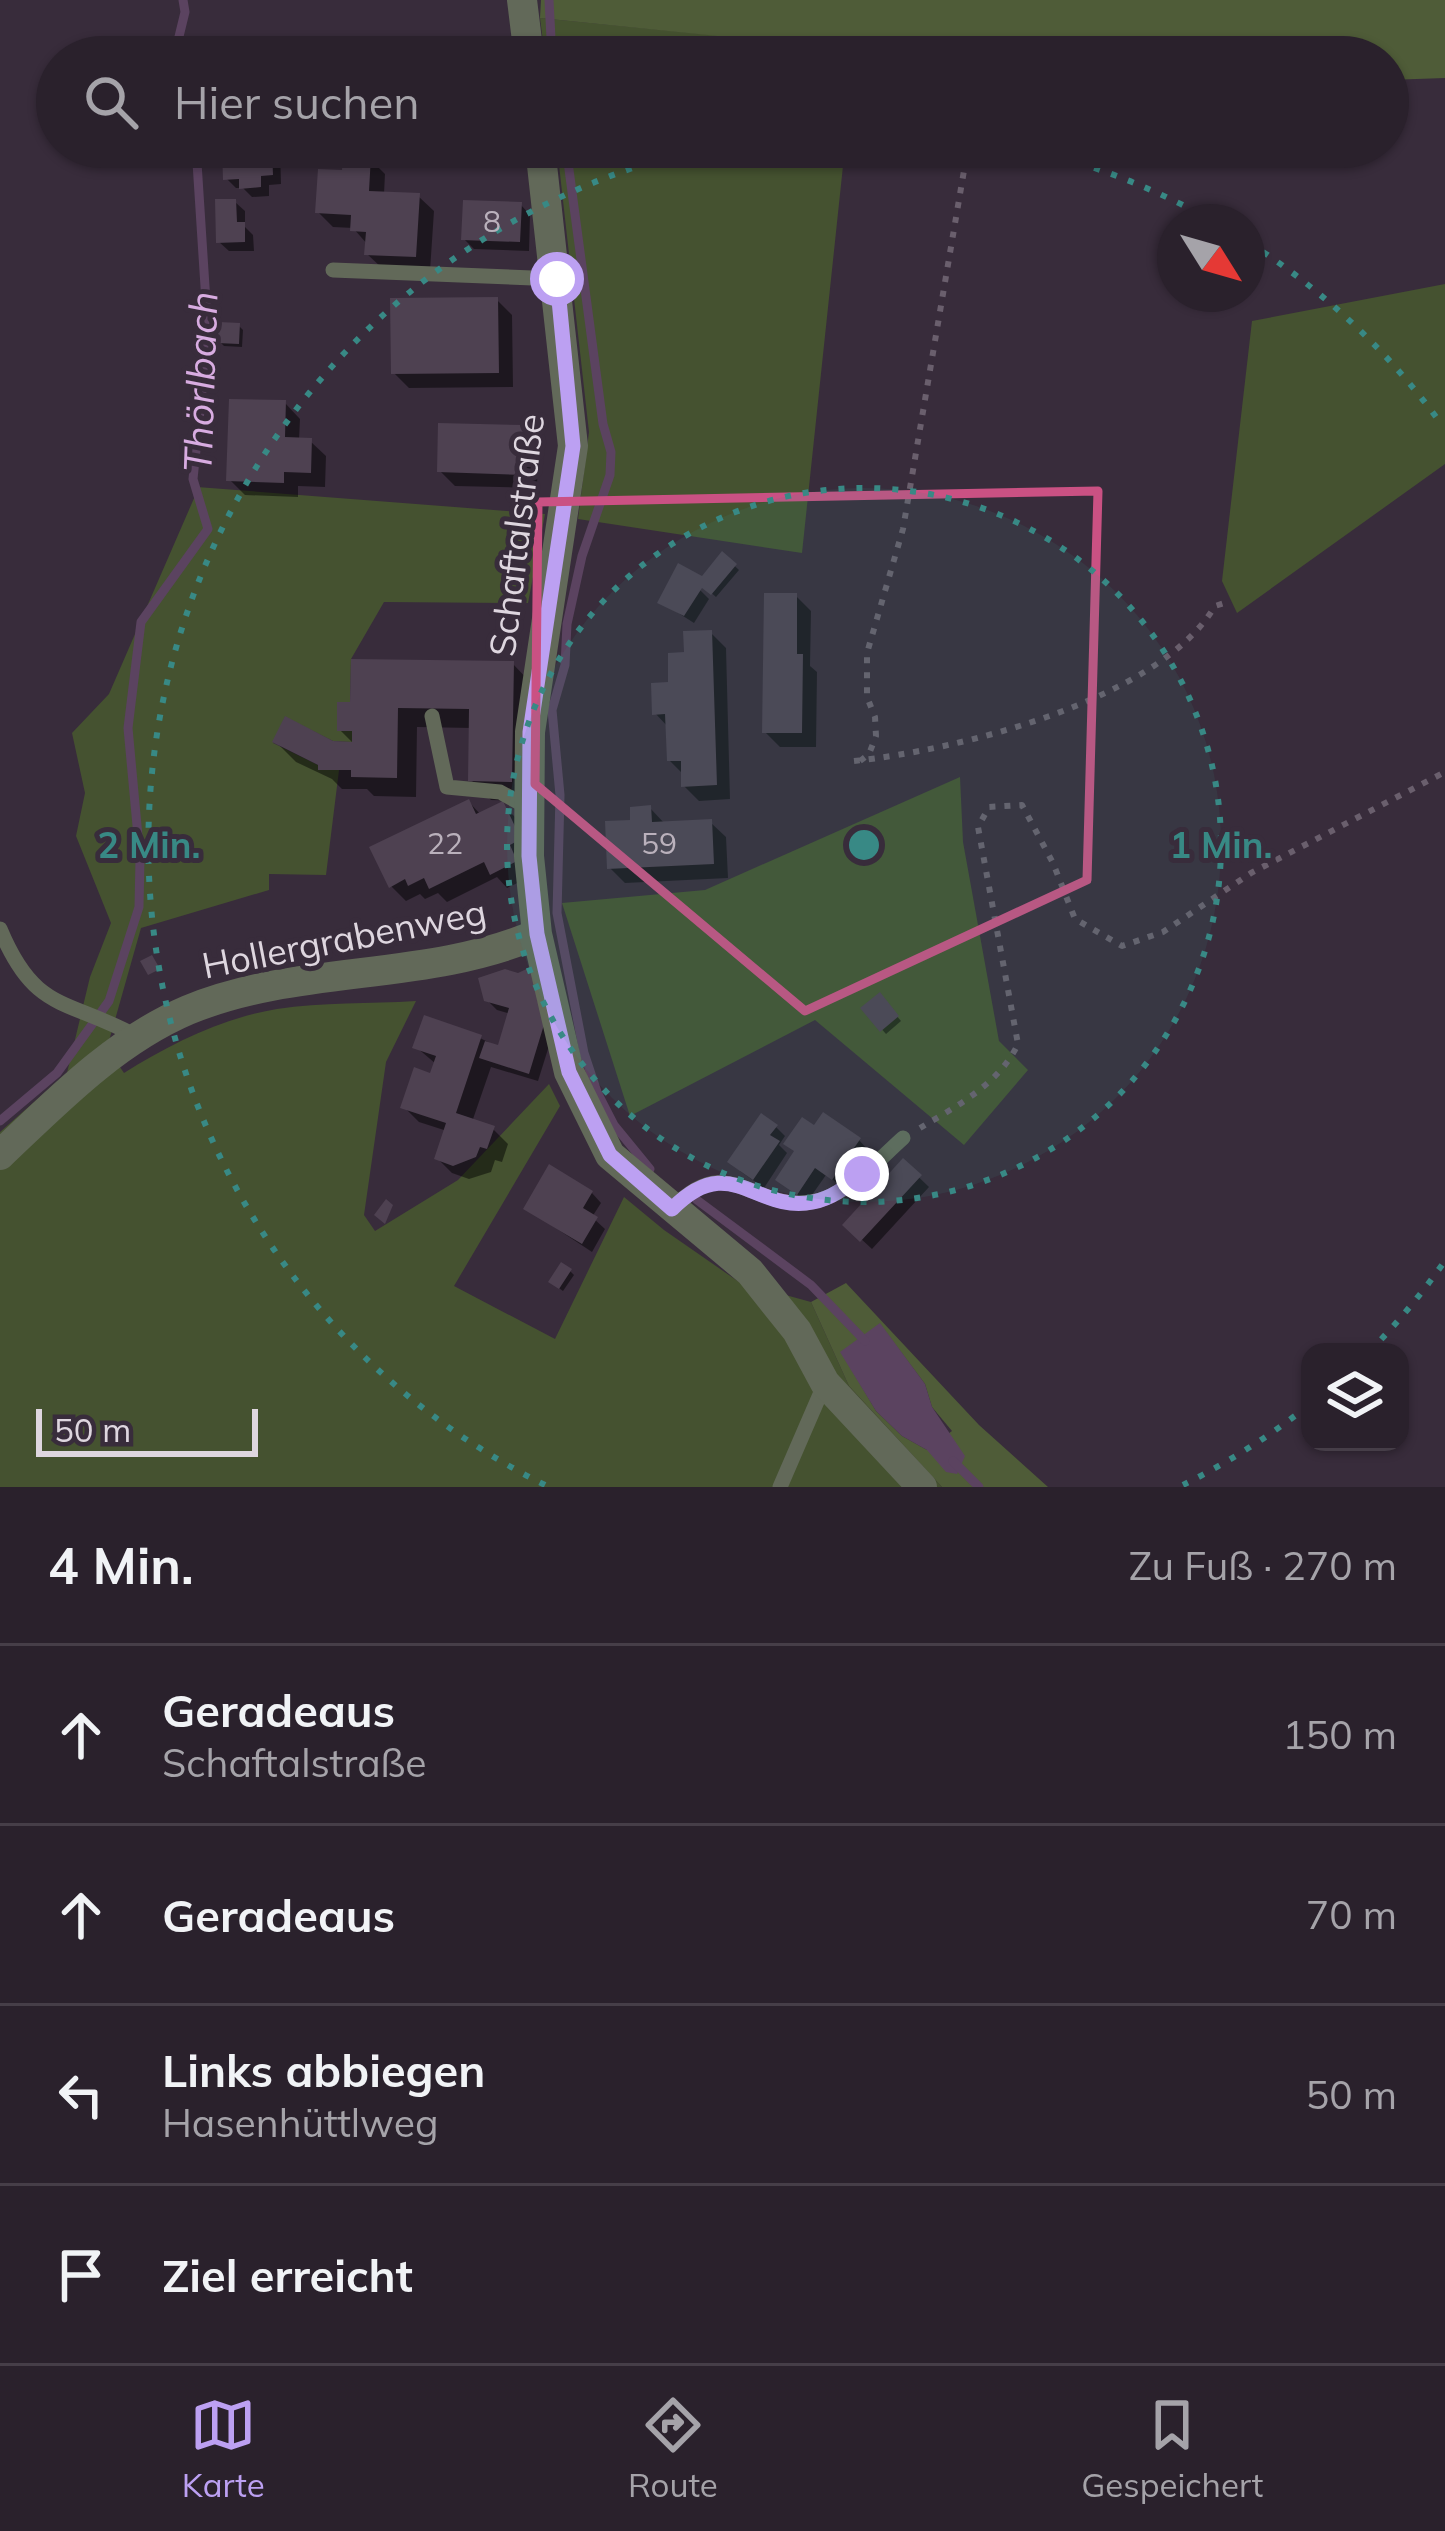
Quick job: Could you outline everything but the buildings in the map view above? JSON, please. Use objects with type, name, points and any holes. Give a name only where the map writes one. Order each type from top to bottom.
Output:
[{"type":"street","points":[[522,0],[526,36]]},
{"type":"street","name":"Schaftalstraße","points":[[543,168],[573,446],[530,732],[529,856],[537,934],[569,1072],[610,1155],[749,1271],[797,1331],[825,1383],[922,1487]]},
{"type":"street","name":"Hollergrabenweg","points":[[0,1155],[123,1029],[262,989],[457,959],[537,934]]},
{"type":"lane","points":[[333,270],[557,279]]},
{"type":"lane","points":[[432,716],[447,788],[500,792],[529,808]]},
{"type":"lane","points":[[0,929],[16,967],[51,1001],[123,1029]]},
{"type":"lane","points":[[672,1209],[692,1189],[709,1183],[738,1185],[810,1203],[839,1192],[902,1138]]},
{"type":"lane","points":[[780,1487],[825,1383]]},
{"type":"path","points":[[964,168],[903,529],[867,653],[867,697],[876,736],[868,754],[856,761],[979,737],[1099,695],[1153,665],[1202,628],[1215,606],[1228,602]]},
{"type":"path","points":[[902,1138],[992,1081],[1018,1044],[978,827],[989,807],[1022,805],[1053,862],[1075,920],[1122,946],[1163,932],[1251,873],[1445,772]]},
{"type":"highlighted area","points":[[1098,491],[1087,880],[805,1011],[535,784],[538,502]]},
{"type":"green space","points":[[541,0],[1445,0],[1445,78],[1409,79],[1409,36],[718,36],[540,18]]},
{"type":"green space","points":[[540,18],[723,36],[542,36]]},
{"type":"green space","points":[[559,168],[843,168],[802,553],[578,519],[589,432]]},
{"type":"green space","points":[[1445,284],[1445,464],[1237,613],[1222,581],[1252,321]]},
{"type":"green space","points":[[193,479],[197,487],[545,514],[528,603],[384,602],[351,659],[350,702],[337,731],[352,731],[352,742],[333,741],[285,717],[273,743],[318,765],[319,770],[339,770],[326,875],[269,874],[269,890],[141,928],[107,1048],[124,1073],[197,1034],[257,1013],[311,1005],[416,1001],[386,1062],[364,1215],[375,1231],[458,1180],[549,1084],[560,1106],[454,1286],[555,1339],[624,1197],[739,1282],[811,1302],[849,1386],[942,1487],[0,1487],[0,1132],[67,1073],[90,977],[111,923],[76,836],[85,793],[72,733],[109,694],[195,496]]},
{"type":"green space","points":[[960,777],[963,842],[999,1041],[1028,1070],[964,1145],[815,1020],[630,1116],[562,903],[705,890]]},
{"type":"green space","points":[[846,1283],[979,1425],[1048,1487],[942,1487],[849,1386],[811,1302]],"holes":[[[880,1324],[925,1384],[932,1407],[952,1431],[927,1450],[902,1436],[876,1411],[841,1352]]]},
{"type":"shaded area","points":[[880,1323],[925,1384],[932,1407],[965,1456],[957,1474],[946,1472],[927,1450],[902,1436],[876,1411],[840,1352]]},
{"type":"waterway","name":"Thörlbach","points":[[179,36],[183,0]]},
{"type":"waterway","points":[[549,0],[551,36]]},
{"type":"waterway","name":"Thörlbach","points":[[0,1121],[57,1073],[109,1001],[139,907],[140,858],[128,728],[141,622],[208,529],[193,479],[208,333],[197,168]]},
{"type":"waterway","points":[[569,168],[603,424],[611,452],[610,475],[582,556],[567,624],[565,665],[552,710],[560,795],[557,913],[584,1053],[597,1092],[614,1125],[650,1169]]},
{"type":"waterway","points":[[697,1200],[811,1285],[865,1341]]},
{"type":"waterway","points":[[953,1461],[979,1487]]},
{"type":"route","points":[[557,279],[573,446],[530,732],[529,856],[537,934],[569,1072],[610,1155],[672,1209],[692,1189],[709,1183],[738,1185],[810,1203],[839,1192],[862,1174]]}]
